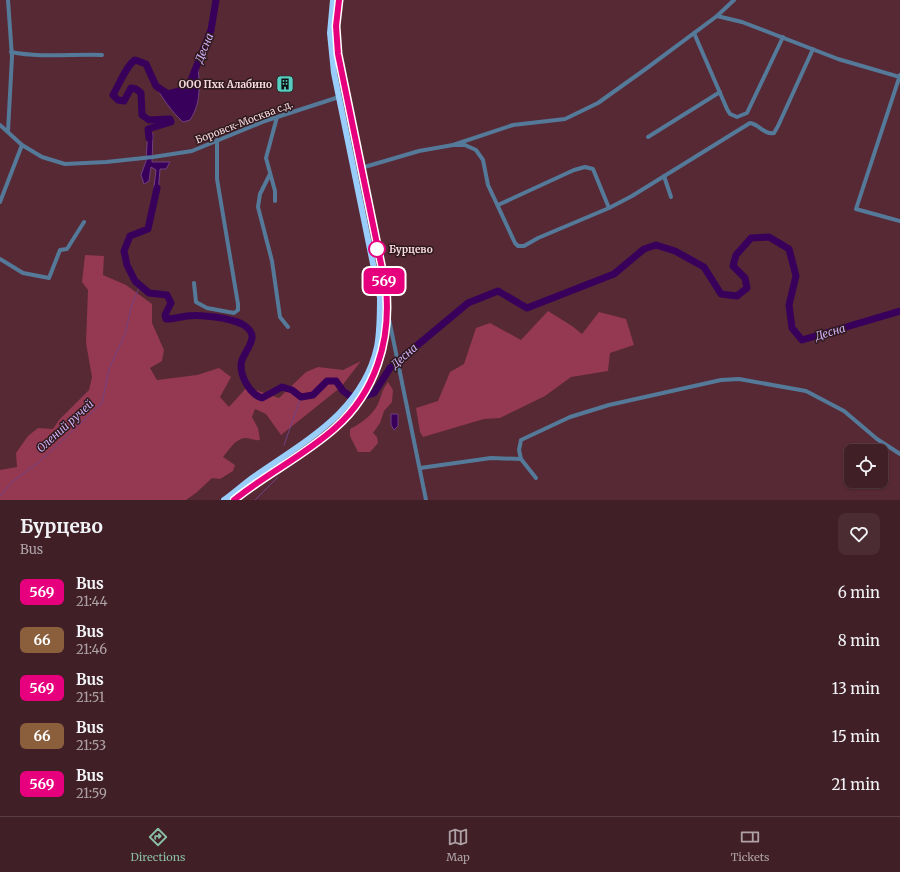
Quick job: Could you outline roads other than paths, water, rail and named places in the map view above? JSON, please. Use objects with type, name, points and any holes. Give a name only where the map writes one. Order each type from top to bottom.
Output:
[{"type":"highway","points":[[333,0],[330,26],[331,51],[378,289],[380,312],[380,347]]},
{"type":"highway","points":[[224,500],[347,416],[364,394],[378,365],[387,309],[386,288],[338,54],[336,26],[339,0]]},
{"type":"highway","points":[[234,500],[333,425]]},
{"type":"street","points":[[8,0],[11,52],[8,131]]},
{"type":"street","points":[[361,168],[419,151],[453,145],[513,125],[565,119],[598,103],[717,16],[734,0]]},
{"type":"street","points":[[717,16],[742,22],[849,62],[900,76],[856,209],[900,220]]},
{"type":"street","points":[[694,33],[730,114],[739,117],[747,113],[783,37]]},
{"type":"street","points":[[453,145],[465,145],[476,150],[483,160],[488,185],[515,243],[520,246],[609,208],[750,123],[766,132],[774,133],[813,49]]},
{"type":"street","points":[[11,52],[31,56],[67,54],[102,55]]},
{"type":"street","points":[[648,137],[720,92]]},
{"type":"street","name":"Боровск-Москва с.д.","points":[[22,145],[42,157],[65,164],[143,159],[192,151],[277,117],[339,97]]},
{"type":"street","points":[[274,201],[275,190],[266,158],[277,117]]},
{"type":"street","points":[[0,125],[22,145],[0,202]]},
{"type":"street","points":[[194,283],[196,302],[207,308],[234,313],[238,310],[232,259],[217,179],[217,140]]},
{"type":"street","points":[[498,205],[568,173],[585,167],[593,169],[609,208]]},
{"type":"street","points":[[270,174],[260,194],[258,207],[272,261],[280,317],[288,327]]},
{"type":"street","points":[[664,176],[671,197]]},
{"type":"street","points":[[0,259],[23,273],[49,278],[61,249],[66,249],[84,222]]},
{"type":"street","points":[[387,309],[426,500]]},
{"type":"street","points":[[536,478],[521,459],[519,450],[521,440],[570,417],[637,398],[721,380],[739,379],[806,391],[844,411],[877,439],[900,454]]},
{"type":"street","points":[[420,468],[491,458],[521,459]]},
{"type":"waterway","name":"Десна","points":[[149,138],[148,129],[171,122],[170,119],[149,120],[142,115],[141,93],[136,89],[131,88],[124,101],[118,100],[113,95],[126,71],[135,60],[146,64],[156,86],[168,94],[183,90],[191,80],[211,30],[216,0]]},
{"type":"waterway","name":"Десна","points":[[157,188],[148,229],[130,236],[124,251],[127,265],[135,281],[149,293],[167,295],[171,303],[165,315],[166,319],[187,316],[207,316],[237,322],[248,328],[252,337],[242,360],[241,365],[243,377],[249,388],[257,396],[262,398],[282,387],[292,390],[301,397],[313,395],[327,381],[336,381],[343,391],[350,396],[365,396],[374,393],[390,368],[468,303],[498,291],[527,308],[614,274],[644,249],[656,245],[675,251],[704,267],[721,294],[737,296],[747,288],[745,278],[733,266],[736,255],[751,238],[769,237],[789,249],[796,276],[789,305],[792,328],[802,340],[900,311]]},
{"type":"waterway","name":"Олений ручей","points":[[0,496],[12,482],[39,462],[102,403],[109,369],[125,334],[132,304],[140,286]]},
{"type":"waterway","points":[[284,445],[301,397]]},
{"type":"waterway","points":[[255,500],[278,477]]},
{"type":"place","name":"ООО Пхк Алабино","points":[[285,84]]},
{"type":"place","name":"Бурцево","points":[[377,249]]}]
